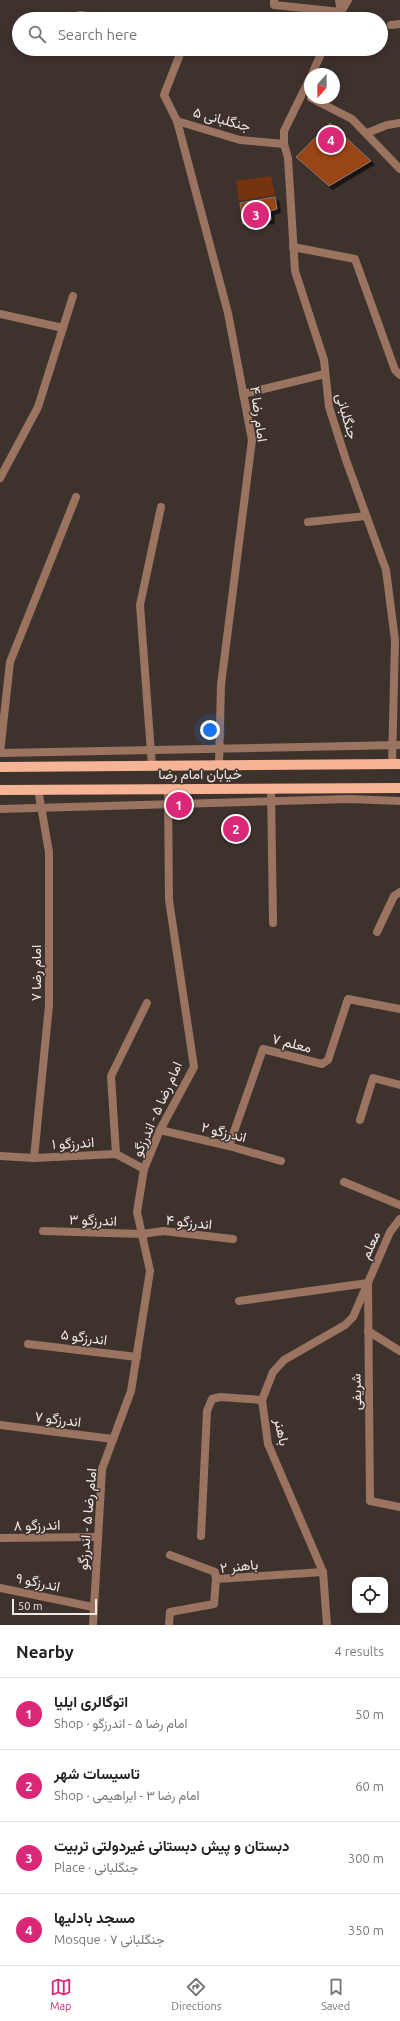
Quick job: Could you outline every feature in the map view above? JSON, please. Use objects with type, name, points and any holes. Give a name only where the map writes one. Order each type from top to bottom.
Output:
[{"type":"main road","name":"خیابان امام رضا","points":[[0,767],[396,764]]},
{"type":"main road","name":"خیابان امام رضا","points":[[0,790],[400,788]]},
{"type":"street","points":[[274,0],[274,5],[315,12]]},
{"type":"street","points":[[339,0],[339,12]]},
{"type":"street","points":[[341,12],[348,0]]},
{"type":"street","points":[[391,25],[400,24]]},
{"type":"street","name":"امام رضا ۴","points":[[179,56],[164,94],[177,120],[228,313],[252,440],[221,685],[218,765]]},
{"type":"street","points":[[315,68],[320,56]]},
{"type":"street","name":"جنگلبانی","points":[[304,103],[284,131],[284,144],[288,158],[295,271],[320,347],[329,407],[386,570],[395,640],[396,764]]},
{"type":"street","points":[[322,104],[352,119],[400,169]]},
{"type":"street","name":"جنگلبانی ۵","points":[[177,120],[240,140],[284,144]]},
{"type":"street","points":[[367,133],[387,125],[400,123]]},
{"type":"street","points":[[293,247],[355,259],[395,370],[400,375]]},
{"type":"street","points":[[0,478],[38,407],[73,296]]},
{"type":"street","points":[[0,314],[63,328]]},
{"type":"street","points":[[243,394],[325,374]]},
{"type":"street","points":[[76,497],[10,662],[0,753],[396,745]]},
{"type":"street","points":[[152,766],[140,605],[161,507]]},
{"type":"street","points":[[308,522],[366,516]]},
{"type":"street","name":"امام رضا ۵ - اندرزگو","points":[[93,1625],[102,1469],[131,1391],[150,1271],[137,1212],[144,1169],[160,1130],[194,1067],[169,900],[168,788]]},
{"type":"street","points":[[271,788],[272,923]]},
{"type":"street","name":"امام رضا ۷","points":[[34,1158],[49,1005],[49,852],[38,789]]},
{"type":"street","points":[[0,809],[41,809],[168,803],[400,801]]},
{"type":"street","points":[[377,932],[394,896],[400,892]]},
{"type":"street","name":"معلم ۷","points":[[229,1146],[264,1049],[322,1064],[328,1060],[348,999],[400,1009]]},
{"type":"street","points":[[144,1169],[116,1154],[111,1076],[147,1003]]},
{"type":"street","points":[[360,1120],[373,1078],[400,1085]]},
{"type":"street","name":"اندرزگو ۲","points":[[160,1130],[229,1146],[281,1161]]},
{"type":"street","name":"اندرزگو ۱","points":[[0,1156],[34,1158],[116,1154]]},
{"type":"street","points":[[344,1182],[400,1205]]},
{"type":"street","name":"معلم","points":[[368,1283],[390,1232],[400,1219]]},
{"type":"street","name":"اندرزگو ۳","points":[[43,1231],[142,1234]]},
{"type":"street","name":"اندرزگو ۴","points":[[142,1234],[162,1231],[233,1239]]},
{"type":"street","points":[[239,1301],[368,1283]]},
{"type":"street","name":"شریفی","points":[[368,1283],[370,1501],[400,1507]]},
{"type":"street","name":"باهنر","points":[[327,1625],[323,1572],[268,1444],[262,1400],[273,1372],[284,1360],[345,1325],[353,1317],[368,1283]]},
{"type":"street","points":[[368,1331],[400,1351]]},
{"type":"street","name":"اندرزگو ۵","points":[[28,1344],[137,1357]]},
{"type":"street","points":[[201,1536],[208,1411],[212,1400],[220,1397],[262,1400]]},
{"type":"street","name":"اندرزگو ۷","points":[[0,1425],[114,1439]]},
{"type":"street","name":"اندرزگو ۸","points":[[0,1538],[98,1537]]},
{"type":"street","points":[[170,1555],[215,1572],[216,1579]]},
{"type":"street","name":"باهنر ۲","points":[[169,1625],[170,1612],[214,1604],[216,1579],[323,1572]]},
{"type":"street","name":"اندرزگو ۹","points":[[0,1588],[93,1607]]},
{"type":"shaded area","points":[[271,176],[275,195],[239,201],[236,181]]},
{"type":"building","points":[[330,123],[371,161],[329,186],[296,157]]},
{"type":"building","points":[[275,197],[277,209],[270,211],[271,220],[243,224],[240,203]]},
{"type":"place","name":"مسجد بادلیها","points":[[331,140]]},
{"type":"place","name":"دبستان و پیش دبستانی غیردولتی تربیت","points":[[256,215]]},
{"type":"place","name":"اتوگالری ایلیا","points":[[179,805]]},
{"type":"place","name":"تاسیسات شهر","points":[[236,829]]}]
